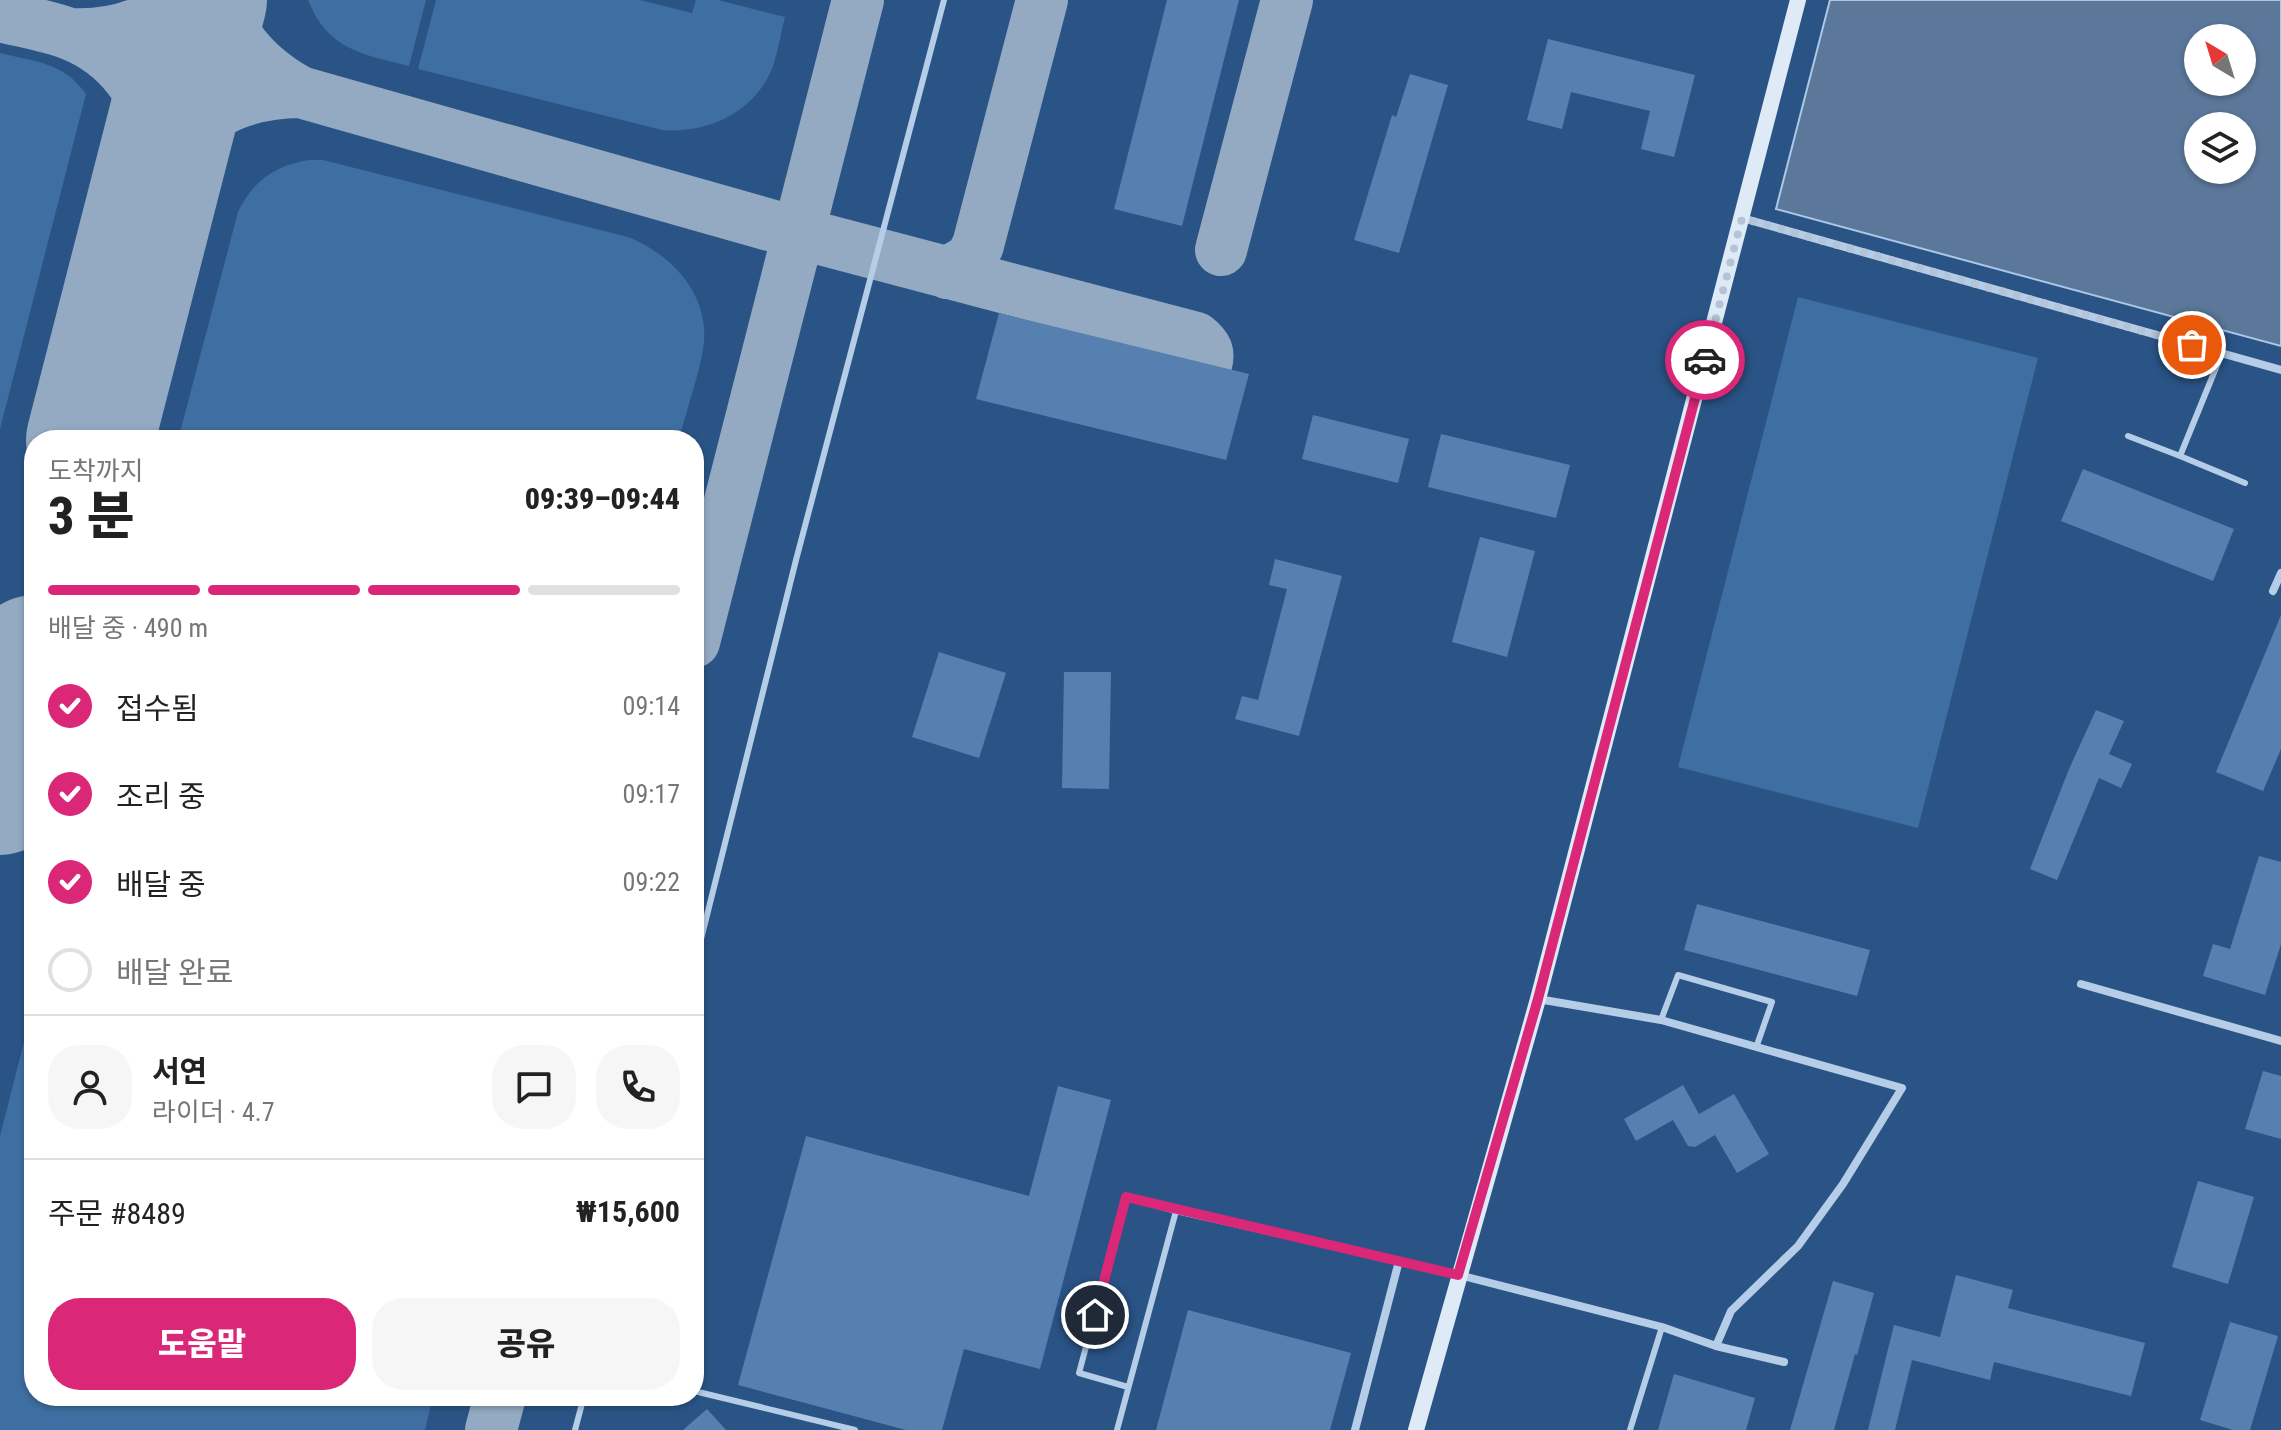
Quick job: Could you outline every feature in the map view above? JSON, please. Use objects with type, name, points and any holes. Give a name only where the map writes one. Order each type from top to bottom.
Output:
[{"type":"street","points":[[1416,1430],[1538,999],[1798,0]]},
{"type":"street","points":[[1742,218],[2281,370]]},
{"type":"street","points":[[2273,591],[2281,573]]},
{"type":"street","points":[[2081,984],[2281,1041]]},
{"type":"street","points":[[1538,999],[1661,1020],[1902,1088],[1843,1184],[1798,1246],[1731,1311],[1716,1346]]},
{"type":"street","points":[[1355,1430],[1399,1261]]},
{"type":"street","points":[[1458,1275],[1784,1362]]},
{"type":"lane","points":[[704,927],[796,560],[944,0]]},
{"type":"lane","points":[[2180,456],[2222,353]]},
{"type":"lane","points":[[2128,436],[2245,483]]},
{"type":"lane","points":[[1661,1020],[1678,975],[1772,1002],[1757,1045]]},
{"type":"lane","points":[[1128,1387],[1079,1373],[1126,1197],[1458,1275]]},
{"type":"lane","points":[[1117,1430],[1176,1211]]},
{"type":"lane","points":[[1630,1430],[1662,1327]]},
{"type":"lane","points":[[704,1393],[855,1430]]},
{"type":"lane","points":[[575,1430],[581,1406]]},
{"type":"shaded area","points":[[308,0],[426,0],[409,66],[376,58],[336,40],[316,17]]},
{"type":"shaded area","points":[[436,0],[640,0],[692,13],[696,0],[718,0],[785,17],[773,66],[755,96],[743,108],[713,124],[662,130],[418,69]]},
{"type":"shaded area","points":[[1830,0],[2281,0],[2281,346],[1776,209]]},
{"type":"shaded area","points":[[0,53],[58,69],[86,94],[0,429]]},
{"type":"shaded area","points":[[323,160],[628,237],[659,254],[684,278],[693,292],[704,324],[700,365],[682,430],[181,430],[238,212],[250,192],[266,177],[297,162]]},
{"type":"shaded area","points":[[1798,297],[2038,358],[1918,828],[1678,767]]},
{"type":"shaded area","points":[[24,1042],[24,1406],[431,1406],[425,1430],[0,1430],[0,1136]]},
{"type":"building","points":[[1167,0],[1239,0],[1182,226],[1114,209]]},
{"type":"building","points":[[1548,39],[1695,75],[1674,157],[1641,149],[1650,111],[1571,92],[1562,129],[1527,120]]},
{"type":"building","points":[[1410,74],[1448,85],[1399,253],[1354,240],[1392,115],[1396,117]]},
{"type":"building","points":[[999,313],[1249,374],[1226,460],[976,399]]},
{"type":"building","points":[[1313,415],[1409,439],[1398,483],[1302,459]]},
{"type":"building","points":[[1441,434],[1570,465],[1556,518],[1428,487]]},
{"type":"building","points":[[2083,469],[2234,529],[2213,581],[2061,521]]},
{"type":"building","points":[[1480,537],[1535,551],[1507,657],[1452,642]]},
{"type":"building","points":[[1275,559],[1342,576],[1299,736],[1235,719],[1242,696],[1258,700],[1287,589],[1269,585]]},
{"type":"building","points":[[2281,615],[2281,749],[2263,791],[2216,772]]},
{"type":"building","points":[[939,652],[1006,673],[979,758],[912,737]]},
{"type":"building","points":[[1064,672],[1111,672],[1109,789],[1062,788]]},
{"type":"building","points":[[2096,710],[2124,721],[2109,754],[2132,764],[2121,788],[2099,778],[2057,880],[2030,869]]},
{"type":"building","points":[[2259,856],[2281,862],[2281,944],[2265,995],[2203,976],[2213,944],[2230,949]]},
{"type":"building","points":[[1697,904],[1870,950],[1857,996],[1684,950]]},
{"type":"building","points":[[2263,1071],[2281,1076],[2281,1139],[2245,1129]]},
{"type":"building","points":[[1683,1085],[1699,1114],[1734,1094],[1769,1154],[1737,1173],[1715,1135],[1695,1147],[1688,1146],[1673,1120],[1636,1141],[1624,1119]]},
{"type":"building","points":[[1058,1086],[1111,1100],[1040,1369],[964,1349],[942,1430],[906,1430],[738,1385],[806,1136],[1029,1196]]},
{"type":"building","points":[[2198,1181],[2254,1197],[2228,1284],[2172,1267]]},
{"type":"building","points":[[1956,1275],[2013,1290],[2008,1308],[2145,1343],[2131,1396],[1994,1362],[1990,1380],[1912,1360],[1895,1430],[1868,1430],[1894,1325],[1940,1337]]},
{"type":"building","points":[[1833,1281],[1874,1293],[1857,1355],[1834,1430],[1790,1430]]},
{"type":"building","points":[[1188,1310],[1351,1353],[1330,1430],[1156,1430]]},
{"type":"building","points":[[2230,1322],[2278,1336],[2250,1430],[2233,1430],[2200,1420]]},
{"type":"building","points":[[1674,1374],[1755,1398],[1746,1430],[1658,1430]]},
{"type":"building","points":[[707,1409],[726,1430],[683,1430]]},
{"type":"taxiway","points":[[70,34],[128,28],[154,17],[179,0]]},
{"type":"taxiway","points":[[219,0],[232,29],[250,54],[273,75],[300,92],[798,233],[1196,338],[1206,350],[1206,365]]},
{"type":"taxiway","points":[[704,603],[858,0]]},
{"type":"taxiway","points":[[947,273],[971,259],[978,245],[1042,0]]},
{"type":"taxiway","points":[[1221,250],[1287,0]]},
{"type":"taxiway","points":[[0,16],[72,35],[103,53],[129,78],[139,92],[153,125],[156,164],[152,199]]},
{"type":"taxiway","points":[[154,189],[162,166],[175,146],[210,116],[253,98],[300,92]]},
{"type":"taxiway","points":[[491,1430],[497,1406]]},
{"type":"runway","points":[[93,430],[203,0]]},
{"type":"runway","points":[[0,791],[24,698]]},
{"type":"way so far","points":[[1705,360],[1742,218],[2192,345]]},
{"type":"route","points":[[1095,1315],[1126,1197],[1458,1275],[1538,999],[1705,360]]}]
